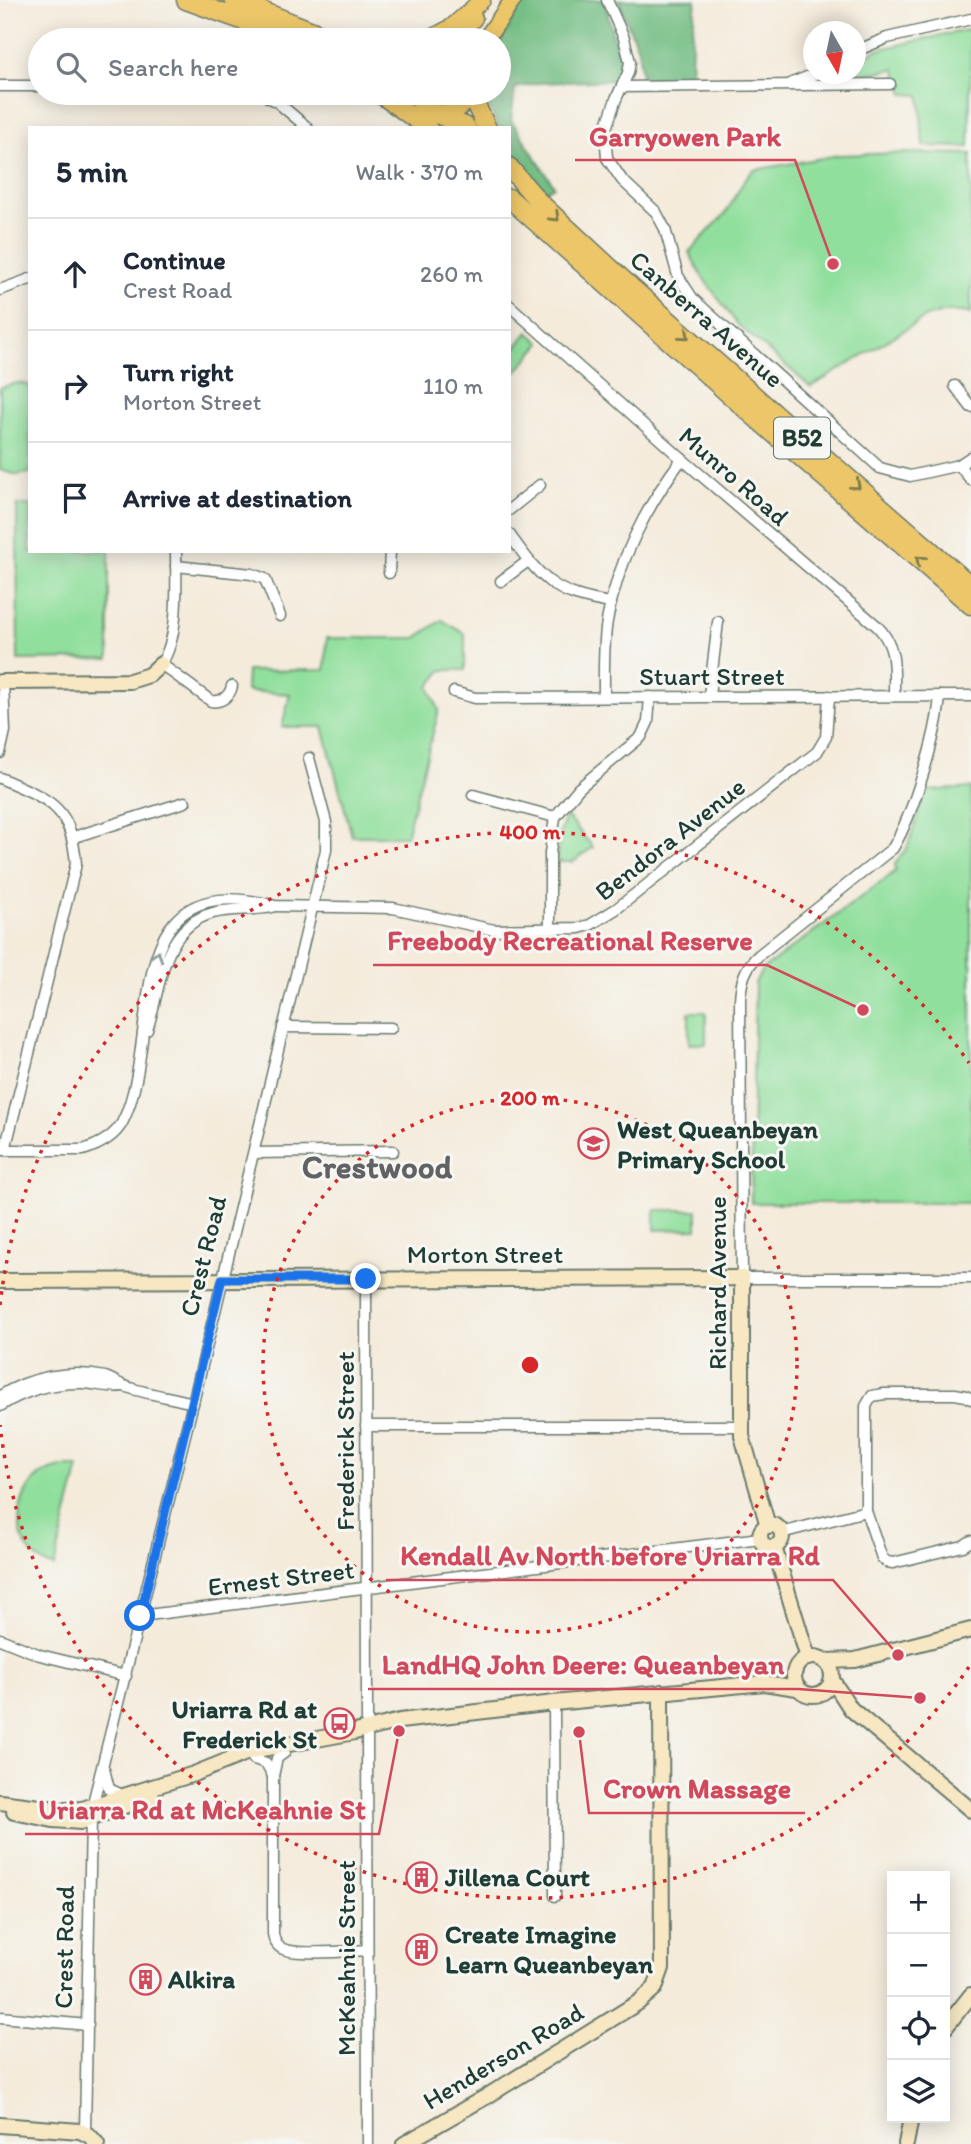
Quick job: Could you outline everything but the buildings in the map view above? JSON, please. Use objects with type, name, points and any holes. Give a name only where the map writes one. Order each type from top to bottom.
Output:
[{"type":"highway","points":[[187,0],[265,28]]},
{"type":"highway","points":[[234,0],[305,28]]},
{"type":"highway","points":[[260,26],[264,28]]},
{"type":"highway","points":[[406,105],[461,126]]},
{"type":"highway","points":[[416,105],[432,117]]},
{"type":"highway","points":[[432,117],[448,113],[460,105]]},
{"type":"highway","points":[[475,105],[486,126]]},
{"type":"highway","name":"Canberra Avenue","points":[[511,169],[539,202],[634,290],[971,586]]},
{"type":"highway","name":"Canberra Avenue","points":[[511,192],[529,216]]},
{"type":"highway","name":"Canberra Avenue","points":[[511,200],[971,605]]},
{"type":"main road","points":[[450,28],[482,0]]},
{"type":"main road","points":[[465,28],[488,0]]},
{"type":"main road","points":[[493,28],[513,0]]},
{"type":"street","points":[[607,0],[629,52],[629,70],[605,131],[607,158],[617,176],[656,212],[665,229],[678,276],[692,299],[880,468],[910,476],[959,465],[971,457]]},
{"type":"street","points":[[866,47],[887,38],[971,19]]},
{"type":"street","points":[[781,86],[803,78]]},
{"type":"street","points":[[622,87],[890,84]]},
{"type":"street","points":[[0,86],[28,86]]},
{"type":"street","points":[[281,105],[307,126]]},
{"type":"street","points":[[0,289],[28,280]]},
{"type":"street","name":"Munro Road","points":[[511,307],[886,635],[893,653],[894,696]]},
{"type":"street","points":[[955,386],[971,407]]},
{"type":"street","points":[[604,697],[605,639],[611,603],[624,562],[661,487],[682,458]]},
{"type":"street","points":[[959,465],[971,480]]},
{"type":"street","points":[[511,508],[540,485]]},
{"type":"street","points":[[511,537],[528,561],[560,590],[611,603]]},
{"type":"street","points":[[0,753],[5,731],[1,682],[130,681],[149,675],[161,664],[168,654],[173,638],[176,553]]},
{"type":"street","points":[[389,573],[390,553]]},
{"type":"street","points":[[501,581],[528,561]]},
{"type":"street","points":[[176,566],[251,574],[265,579],[280,616]]},
{"type":"street","points":[[709,696],[718,622]]},
{"type":"street","points":[[161,664],[211,701],[223,699],[230,693],[232,686]]},
{"type":"street","name":"Stuart Street","points":[[454,692],[475,698],[971,696]]},
{"type":"street","name":"Bendora Avenue","points":[[3,1150],[83,1150],[94,1147],[113,1134],[121,1123],[130,1099],[141,1047],[145,1004],[158,949],[178,919],[198,906],[220,900],[313,908],[393,908],[494,930],[579,928],[603,918],[817,752],[826,737],[829,696]]},
{"type":"street","name":"Richard Avenue","points":[[770,1532],[742,1426],[742,978],[752,961],[893,848],[906,823],[924,766],[938,716],[940,696]]},
{"type":"street","points":[[550,930],[550,853],[555,817],[579,788],[641,737],[648,722],[650,697]]},
{"type":"street","name":"Crest Road","points":[[85,2132],[92,1813],[254,1153],[327,840],[326,822],[309,758]]},
{"type":"street","points":[[0,778],[39,795],[63,814],[74,837],[76,864],[3,1150]]},
{"type":"street","points":[[472,795],[555,817]]},
{"type":"street","points":[[74,837],[185,802]]},
{"type":"street","points":[[283,1027],[391,1028]]},
{"type":"street","points":[[254,1153],[393,1152]]},
{"type":"street","name":"Morton Street","points":[[0,1280],[971,1278]]},
{"type":"street","name":"Frederick Street","points":[[361,1731],[367,1588],[366,1279]]},
{"type":"street","points":[[0,1396],[32,1381],[63,1374],[106,1377],[122,1386],[193,1403]]},
{"type":"street","points":[[0,1406],[25,1393],[51,1385],[84,1383],[122,1386]]},
{"type":"street","points":[[971,1399],[962,1395],[884,1394],[872,1396],[866,1406],[866,1511],[880,1555],[887,1562],[963,1546],[971,1541]]},
{"type":"street","points":[[366,1426],[742,1426]]},
{"type":"street","name":"Ernest Street","points":[[140,1616],[367,1588],[770,1532],[866,1511]]},
{"type":"street","points":[[770,1532],[781,1540],[774,1547],[808,1658]]},
{"type":"street","points":[[797,1688],[794,1681],[795,1670],[800,1662],[808,1658],[817,1657],[826,1661],[855,1660],[971,1630]]},
{"type":"street","points":[[0,1639],[33,1653],[126,1676]]},
{"type":"street","points":[[817,1695],[827,1690],[832,1679],[855,1660]]},
{"type":"street","points":[[826,1661],[831,1669],[832,1679],[851,1709]]},
{"type":"street","points":[[764,1683],[795,1670]]},
{"type":"street","points":[[0,1802],[92,1813],[128,1795],[194,1774],[251,1751],[418,1718],[764,1683],[797,1688],[806,1694],[817,1695],[851,1709],[971,1809]]},
{"type":"street","name":"Henderson Road","points":[[404,2144],[639,2002],[651,1993],[659,1982],[662,1968],[661,1692]]},
{"type":"street","points":[[554,1703],[555,1896]]},
{"type":"street","points":[[221,1764],[284,1753],[361,1731]]},
{"type":"street","name":"McKeahnie Street","points":[[361,1731],[367,1950],[368,2144]]},
{"type":"street","points":[[284,1753],[277,1758],[273,1776],[273,1934],[279,1947],[293,1951],[367,1950]]},
{"type":"street","points":[[254,1759],[266,1763],[273,1776]]},
{"type":"street","points":[[104,1765],[109,1789],[119,1795],[128,1795]]},
{"type":"street","points":[[0,1808],[61,1821],[153,1795],[194,1774]]},
{"type":"street","points":[[950,2022],[971,1995]]},
{"type":"street","points":[[0,2017],[88,2025]]},
{"type":"street","points":[[906,2144],[910,2123]]},
{"type":"street","points":[[0,2125],[85,2132],[97,2144]]},
{"type":"green space","points":[[523,0],[604,0],[621,65],[617,80],[539,83],[515,88],[511,120],[554,186],[546,191],[519,163],[511,149],[511,126],[498,126],[488,105],[511,105],[511,28],[508,28]]},
{"type":"green space","points":[[618,0],[696,0],[691,79],[642,78],[638,49]]},
{"type":"green space","points":[[971,29],[969,147],[923,146],[920,95],[904,94],[895,69],[866,74],[866,56],[876,50]]},
{"type":"green space","points":[[971,154],[971,313],[946,311],[926,317],[811,387],[738,325],[701,275],[689,252],[726,213],[745,179],[754,170],[839,155]]},
{"type":"green space","points":[[528,332],[541,343],[516,372],[511,368],[511,353]]},
{"type":"green space","points":[[17,383],[28,385],[28,473],[17,475],[0,470],[0,388]]},
{"type":"green space","points":[[17,505],[28,505],[28,553],[109,553],[109,659],[18,660]]},
{"type":"green space","points":[[442,620],[465,634],[465,670],[442,670],[429,687],[439,710],[406,836],[352,836],[323,727],[282,727],[290,694],[246,691],[247,671],[325,670],[327,638],[416,638]]},
{"type":"green space","points":[[971,788],[971,1203],[751,1203],[755,983],[762,970],[896,871],[895,864],[907,848],[926,791]]},
{"type":"green space","points":[[566,815],[593,847],[573,862],[557,862],[559,836]]},
{"type":"green space","points":[[689,1012],[706,1012],[706,1044],[689,1044]]},
{"type":"green space","points":[[655,1210],[697,1210],[697,1229],[655,1230]]},
{"type":"green space","points":[[61,1467],[79,1467],[54,1567],[41,1562],[32,1553],[25,1543],[19,1519],[25,1493],[33,1482],[42,1474]]},
{"type":"place","name":"Garryowen Park","points":[[833,264]]},
{"type":"place","name":"Freebody Recreational Reserve","points":[[863,1010]]},
{"type":"place","name":"West Queanbeyan Primary School","points":[[594,1144]]},
{"type":"place","name":"Kendall Av North before Uriarra Rd","points":[[898,1655]]},
{"type":"place","name":"LandHQ John Deere: Queanbeyan","points":[[920,1698]]},
{"type":"place","name":"Uriarra Rd at Frederick St","points":[[340,1724]]},
{"type":"place","name":"Uriarra Rd at McKeahnie St","points":[[399,1731]]},
{"type":"place","name":"Crown Massage","points":[[579,1732]]},
{"type":"place","name":"Jillena Court","points":[[422,1877]]},
{"type":"place","name":"Create Imagine Learn Queanbeyan","points":[[422,1949]]},
{"type":"place","name":"Alkira","points":[[145,1979]]},
{"type":"district","name":"Crestwood","points":[[377,1166]]},
{"type":"route","points":[[140,1616],[222,1279],[366,1279]]}]
